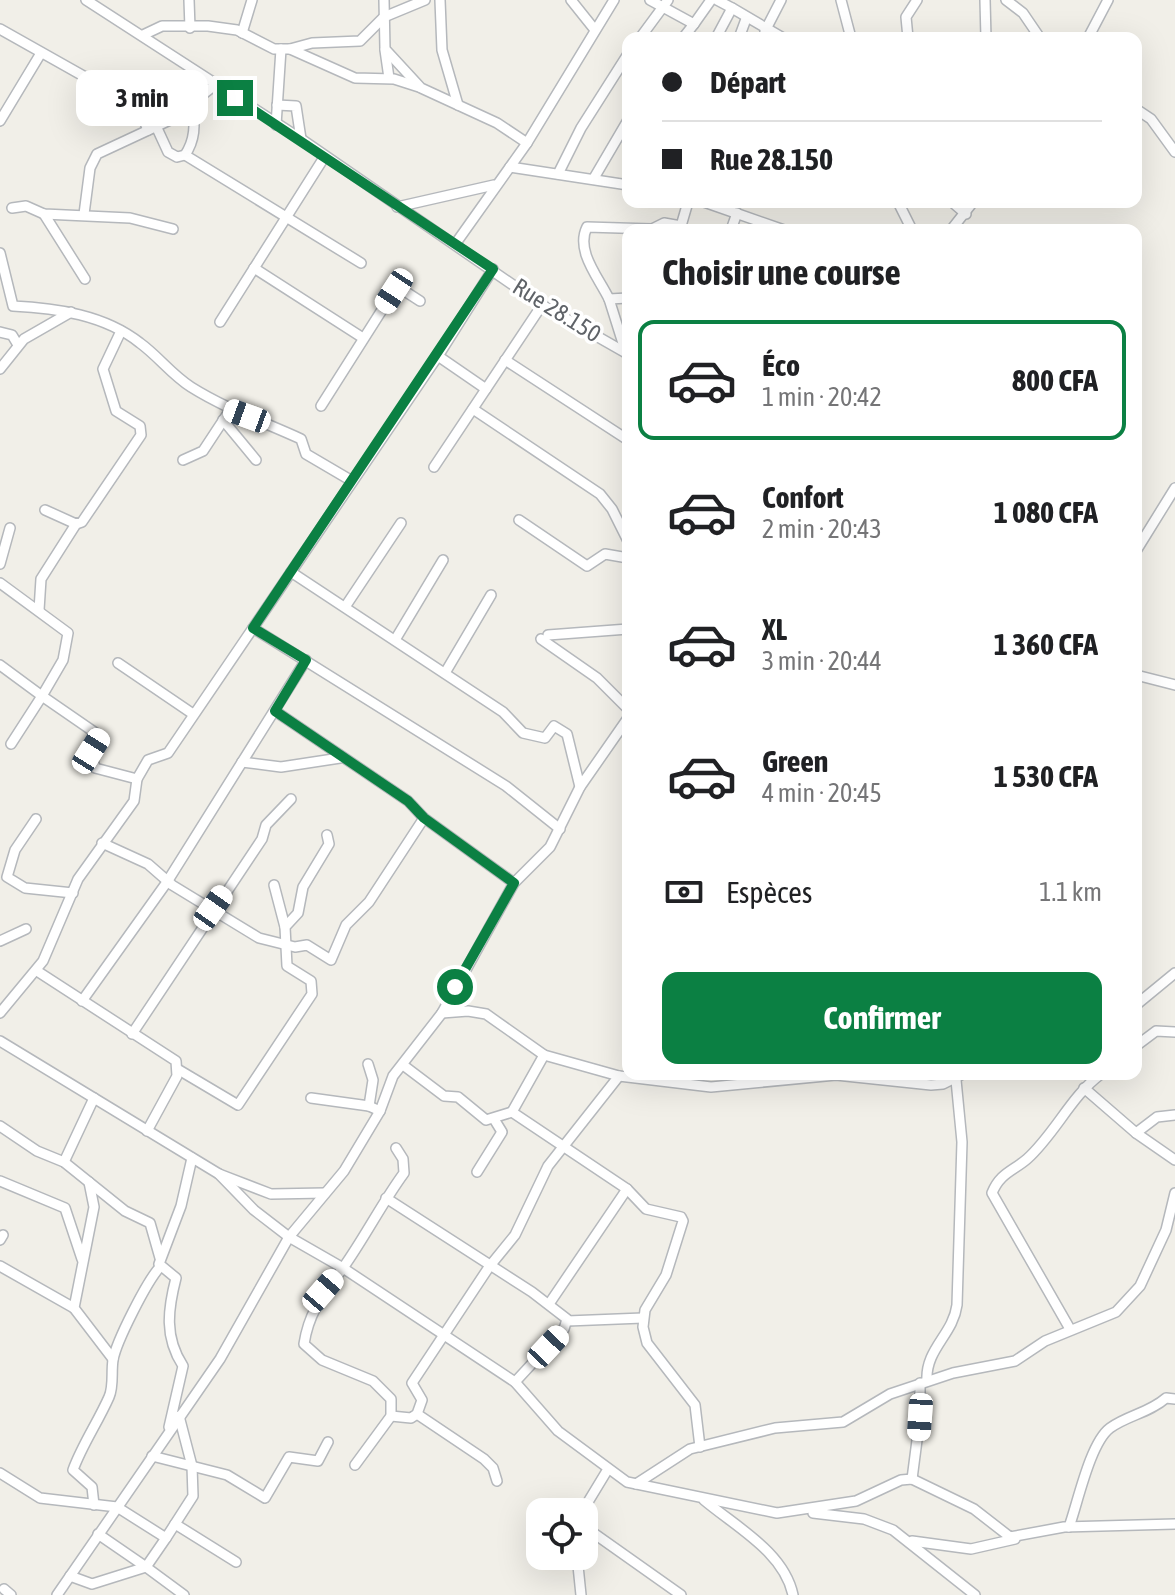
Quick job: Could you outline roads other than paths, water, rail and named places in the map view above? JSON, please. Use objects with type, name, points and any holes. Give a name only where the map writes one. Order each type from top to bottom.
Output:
[{"type":"street","name":"Rue 28.150","points":[[86,0],[301,139],[542,305],[622,351]]},
{"type":"street","points":[[189,0],[190,28]]},
{"type":"street","points":[[242,33],[252,0]]},
{"type":"street","points":[[384,0],[389,78]]},
{"type":"street","points":[[286,49],[312,43],[360,41],[384,17],[425,0]]},
{"type":"street","points":[[440,0],[442,50],[458,105]]},
{"type":"street","points":[[571,0],[595,30]]},
{"type":"street","points":[[456,243],[494,185],[527,143],[614,0]]},
{"type":"street","points":[[650,0],[666,4],[694,24]]},
{"type":"street","points":[[688,32],[711,0]]},
{"type":"street","points":[[717,0],[765,31],[781,0]]},
{"type":"street","points":[[841,0],[849,32]]},
{"type":"street","points":[[907,32],[906,17],[917,0]]},
{"type":"street","points":[[985,0],[986,32]]},
{"type":"street","points":[[1006,0],[1023,13],[1036,32]]},
{"type":"street","points":[[1091,32],[1108,0]]},
{"type":"street","points":[[645,32],[666,4]]},
{"type":"street","points":[[719,32],[732,8]]},
{"type":"street","points":[[741,32],[746,19]]},
{"type":"street","points":[[143,35],[162,26],[229,27],[255,42],[286,49],[355,78],[389,78],[421,88],[497,123],[527,143]]},
{"type":"street","points":[[0,29],[87,78],[105,107],[140,111],[168,152],[177,157],[185,155],[192,144],[194,118],[191,106]]},
{"type":"street","points":[[276,125],[286,49]]},
{"type":"street","points":[[385,49],[421,88]]},
{"type":"street","points":[[0,121],[41,53]]},
{"type":"street","points":[[558,174],[587,119],[622,64]]},
{"type":"street","points":[[84,214],[94,159],[110,146],[152,128],[191,106],[215,85]]},
{"type":"street","points":[[277,105],[296,106],[301,139]]},
{"type":"street","points":[[1142,113],[1151,119],[1175,152]]},
{"type":"street","points":[[594,178],[622,130]]},
{"type":"street","points":[[185,155],[361,263]]},
{"type":"street","points":[[220,322],[325,156]]},
{"type":"street","points":[[510,167],[622,184]]},
{"type":"street","points":[[397,207],[494,185]]},
{"type":"street","points":[[12,208],[26,206],[44,214],[130,218],[173,229]]},
{"type":"street","points":[[722,208],[760,224]]},
{"type":"street","points":[[959,208],[966,214]]},
{"type":"street","points":[[957,224],[970,208]]},
{"type":"street","points":[[733,224],[737,213]]},
{"type":"street","points":[[44,214],[85,279]]},
{"type":"street","points":[[622,228],[593,225],[583,235],[587,258],[609,299],[622,339]]},
{"type":"street","points":[[0,253],[4,293],[13,306],[71,312],[121,331],[141,343],[188,385],[230,410],[301,439],[306,454],[352,481]]},
{"type":"street","points":[[254,268],[363,338]]},
{"type":"street","points":[[0,1013],[37,971],[73,893],[102,843],[134,801],[137,779],[148,760],[168,753],[438,356],[493,269]]},
{"type":"street","points":[[321,406],[394,291],[403,290],[420,301]]},
{"type":"street","points":[[609,299],[622,298]]},
{"type":"street","points":[[434,467],[542,305]]},
{"type":"street","points":[[0,369],[18,345],[71,312]]},
{"type":"street","points":[[39,610],[41,579],[76,524],[82,522],[141,435],[140,426],[116,411],[103,369],[121,331]]},
{"type":"street","points":[[0,332],[12,335],[18,345]]},
{"type":"street","points":[[438,356],[486,389]]},
{"type":"street","points":[[505,360],[622,436]]},
{"type":"street","points":[[473,409],[600,494],[622,529]]},
{"type":"street","points":[[183,460],[203,451],[230,410]]},
{"type":"street","points":[[223,420],[256,460]]},
{"type":"street","points":[[1142,541],[1175,488]]},
{"type":"street","points":[[45,510],[76,524]]},
{"type":"street","points":[[519,520],[587,566],[605,554],[622,556]]},
{"type":"street","points":[[345,607],[401,523]]},
{"type":"street","points":[[0,564],[10,528]]},
{"type":"street","points":[[395,640],[443,560]]},
{"type":"street","points":[[291,572],[503,712],[531,738],[545,738],[554,726],[567,734],[580,787]]},
{"type":"street","points":[[0,583],[68,633],[63,660],[11,744]]},
{"type":"street","points":[[445,673],[491,595]]},
{"type":"street","points":[[253,628],[506,786],[560,829]]},
{"type":"street","points":[[622,630],[545,637],[597,678],[622,703]]},
{"type":"street","points":[[82,1001],[167,882],[306,660]]},
{"type":"street","points":[[118,663],[193,714]]},
{"type":"street","points":[[0,665],[100,736],[91,751],[95,768],[137,779]]},
{"type":"street","points":[[1142,677],[1175,685]]},
{"type":"street","points":[[275,711],[340,758],[408,801],[424,818],[514,883]]},
{"type":"street","points":[[57,1595],[220,1359],[289,1237],[344,1171],[380,1111],[393,1076],[442,1013],[514,883],[550,847],[580,787],[622,727]]},
{"type":"street","points":[[242,762],[281,767],[340,758]]},
{"type":"street","points":[[132,1034],[213,908],[262,839],[266,825],[291,799]]},
{"type":"street","points":[[102,843],[148,864],[167,882],[259,938],[307,945],[331,960],[346,925],[369,902],[424,818]]},
{"type":"street","points":[[36,819],[15,850],[3,878],[25,888],[73,893]]},
{"type":"street","points":[[285,927],[298,913],[303,887],[329,844],[327,835]]},
{"type":"street","points":[[37,971],[176,1061],[179,1070],[238,1105],[312,994],[311,981],[287,966],[285,927],[274,885]]},
{"type":"street","points":[[0,941],[26,929]]},
{"type":"street","points":[[1142,1000],[1175,973]]},
{"type":"street","points":[[442,1013],[468,1011],[486,1014],[544,1055],[622,1076]]},
{"type":"street","points":[[1142,1042],[1156,1031],[1175,1032]]},
{"type":"street","points":[[0,1041],[219,1174],[271,1194],[325,1193]]},
{"type":"street","points":[[512,1112],[544,1055]]},
{"type":"street","points":[[368,1064],[373,1080],[369,1106]]},
{"type":"street","points":[[403,1065],[444,1096],[458,1097],[486,1120],[494,1119],[503,1112],[512,1112],[627,1189],[646,1209],[681,1217],[683,1221],[666,1275],[643,1318],[647,1343],[695,1405],[700,1447]]},
{"type":"street","points":[[147,1131],[179,1070]]},
{"type":"street","points":[[391,1416],[411,1418],[417,1414],[422,1400],[412,1383],[489,1267],[515,1235],[548,1166],[619,1076]]},
{"type":"street","points":[[652,1080],[711,1087],[792,1080]]},
{"type":"street","points":[[740,1086],[742,1080]]},
{"type":"street","points":[[912,1479],[927,1360],[952,1323],[957,1305],[962,1142],[959,1080]]},
{"type":"street","points":[[1070,1329],[992,1193],[1009,1168],[1029,1156],[1094,1080]]},
{"type":"street","points":[[1084,1088],[1136,1133],[1175,1160]]},
{"type":"street","points":[[64,1162],[94,1098]]},
{"type":"street","points":[[311,1098],[369,1106],[380,1111]]},
{"type":"street","points":[[1136,1133],[1157,1117],[1175,1115]]},
{"type":"street","points":[[477,1172],[502,1132],[494,1119]]},
{"type":"street","points":[[0,1126],[37,1151],[64,1162],[125,1211],[150,1223],[160,1262],[176,1278],[168,1316],[174,1351],[183,1366],[168,1432]]},
{"type":"street","points":[[355,1465],[391,1416],[391,1399],[378,1384],[322,1360],[304,1344],[312,1311],[404,1173],[403,1159],[396,1148]]},
{"type":"street","points":[[94,1505],[92,1487],[73,1470],[111,1393],[113,1359],[121,1332],[131,1323],[160,1262],[181,1206],[192,1158]]},
{"type":"street","points":[[219,1174],[254,1210],[289,1237],[343,1268],[515,1382],[558,1431],[608,1469],[636,1484],[750,1510],[802,1512],[879,1523],[909,1540],[975,1595]]},
{"type":"street","points":[[74,1308],[94,1207],[88,1180]]},
{"type":"street","points":[[0,1181],[65,1208],[82,1261]]},
{"type":"street","points":[[549,1304],[627,1189]]},
{"type":"street","points":[[636,1484],[671,1458],[700,1447],[775,1428],[843,1422],[880,1398],[923,1382],[1015,1361],[1070,1329],[1125,1306],[1171,1233],[1175,1193]]},
{"type":"street","points":[[386,1198],[455,1240],[489,1267],[549,1304],[567,1321],[643,1318]]},
{"type":"street","points":[[0,1266],[74,1308],[113,1359]]},
{"type":"street","points":[[515,1382],[564,1329],[567,1321]]},
{"type":"street","points":[[1069,1527],[1092,1458],[1106,1431],[1154,1408],[1166,1398],[1175,1399]]},
{"type":"street","points":[[417,1414],[484,1459],[493,1468],[497,1481]]},
{"type":"street","points":[[70,1576],[92,1584],[146,1567],[166,1538],[193,1496],[192,1466],[179,1416]]},
{"type":"street","points":[[152,1456],[227,1475],[265,1498],[289,1457],[318,1461],[328,1442]]},
{"type":"street","points":[[590,1498],[608,1469]]},
{"type":"street","points":[[0,1473],[40,1498],[117,1507],[166,1538]]},
{"type":"street","points":[[802,1512],[856,1501],[901,1480],[912,1479],[974,1509],[1001,1532],[1019,1538]]},
{"type":"street","points":[[699,1496],[766,1549],[790,1580],[793,1595]]},
{"type":"street","points":[[175,1524],[236,1562]]},
{"type":"street","points":[[909,1540],[950,1549],[971,1549],[1069,1527],[1175,1524]]},
{"type":"street","points":[[98,1534],[184,1595]]},
{"type":"street","points":[[598,1537],[681,1595]]},
{"type":"street","points":[[578,1570],[581,1595]]}]
